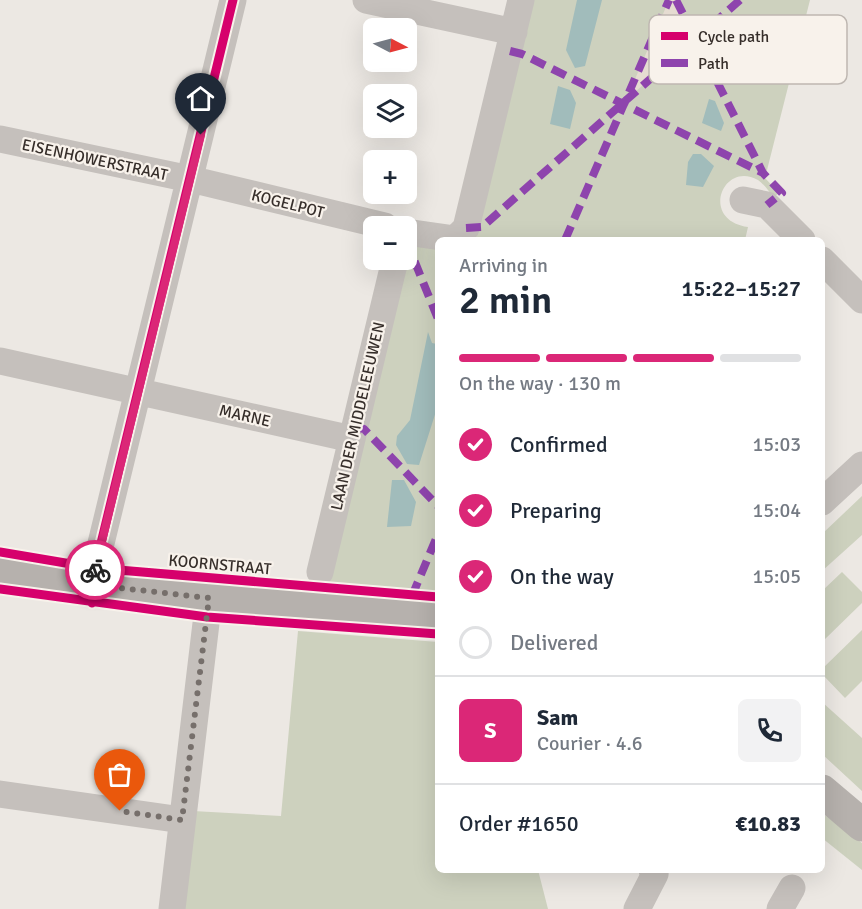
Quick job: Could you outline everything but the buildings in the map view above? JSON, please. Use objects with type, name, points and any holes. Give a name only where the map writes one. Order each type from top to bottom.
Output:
[{"type":"street","points":[[94,585],[95,568],[233,0]]},
{"type":"street","points":[[366,0],[514,32]]},
{"type":"street","points":[[457,237],[466,228],[521,0]]},
{"type":"street","name":"EISENHOWERSTRAAT","points":[[0,139],[190,179]]},
{"type":"street","name":"KOGELPOT","points":[[190,179],[363,220]]},
{"type":"street","points":[[743,200],[767,205],[799,237]]},
{"type":"street","points":[[417,234],[441,237]]},
{"type":"street","points":[[825,263],[862,300]]},
{"type":"street","name":"LAAN DER MIDDELEEUWEN","points":[[320,572],[393,270]]},
{"type":"street","name":"MARNE","points":[[0,361],[352,439]]},
{"type":"street","points":[[825,499],[862,465]]},
{"type":"street","name":"KOORNSTRAAT","points":[[0,570],[94,585],[209,598],[435,616]]},
{"type":"street","points":[[172,909],[209,598]]},
{"type":"street","points":[[0,794],[182,820]]},
{"type":"street","points":[[825,794],[862,825]]},
{"type":"street","points":[[637,909],[654,873]]},
{"type":"green space","points":[[531,0],[810,0],[806,15],[649,15],[649,84],[789,84],[765,178],[779,193],[774,197],[758,180],[746,176],[735,178],[721,193],[720,204],[724,214],[733,222],[748,227],[746,237],[472,237]]},
{"type":"green space","points":[[417,245],[435,248],[435,591],[327,583],[402,270],[417,270]]},
{"type":"green space","points":[[862,496],[862,535],[825,568],[825,531]]},
{"type":"green space","points":[[842,572],[862,592],[862,603],[825,639],[825,588]]},
{"type":"green space","points":[[862,630],[862,681],[845,698],[825,677],[825,666]]},
{"type":"green space","points":[[298,631],[435,642],[435,873],[539,873],[548,909],[180,909],[193,811],[281,816]]},
{"type":"green space","points":[[825,705],[862,738],[862,791],[825,757]]},
{"type":"green space","points":[[825,815],[862,843],[862,870],[825,840]]},
{"type":"shaded area","points":[[669,0],[676,0],[683,15],[663,15]]},
{"type":"shaded area","points":[[649,47],[649,80],[626,100]]},
{"type":"water","points":[[577,0],[602,0],[585,66],[575,68],[566,50]]},
{"type":"water","points":[[558,86],[570,90],[576,103],[570,129],[550,124]]},
{"type":"water","points":[[709,99],[715,101],[724,123],[721,131],[702,123]]},
{"type":"water","points":[[693,154],[701,154],[714,166],[703,187],[686,185],[688,162]]},
{"type":"water","points":[[428,332],[432,343],[435,344],[435,414],[419,465],[407,464],[396,445],[397,436],[410,420]]},
{"type":"water","points":[[392,480],[404,480],[416,502],[411,526],[387,527]]},
{"type":"marked path","points":[[662,15],[669,0]]},
{"type":"marked path","points":[[676,0],[684,15]]},
{"type":"marked path","points":[[723,15],[740,0]]},
{"type":"marked path","points":[[566,237],[649,46]]},
{"type":"marked path","points":[[510,51],[522,54],[763,173]]},
{"type":"marked path","points":[[466,228],[482,227],[649,80]]},
{"type":"marked path","points":[[718,84],[763,173],[782,193],[767,205]]},
{"type":"marked path","points":[[417,267],[435,312]]},
{"type":"marked path","points":[[355,427],[364,429],[435,503]]},
{"type":"marked path","points":[[412,596],[435,541]]},
{"type":"cycle path","points":[[92,603],[95,568],[233,0]]},
{"type":"cycle path","points":[[0,552],[95,568],[435,597]]},
{"type":"cycle path","points":[[0,589],[207,617],[435,634]]},
{"type":"way so far","points":[[95,570],[94,585],[209,598],[182,820],[120,811]]},
{"type":"route","points":[[95,570],[201,135]]}]
